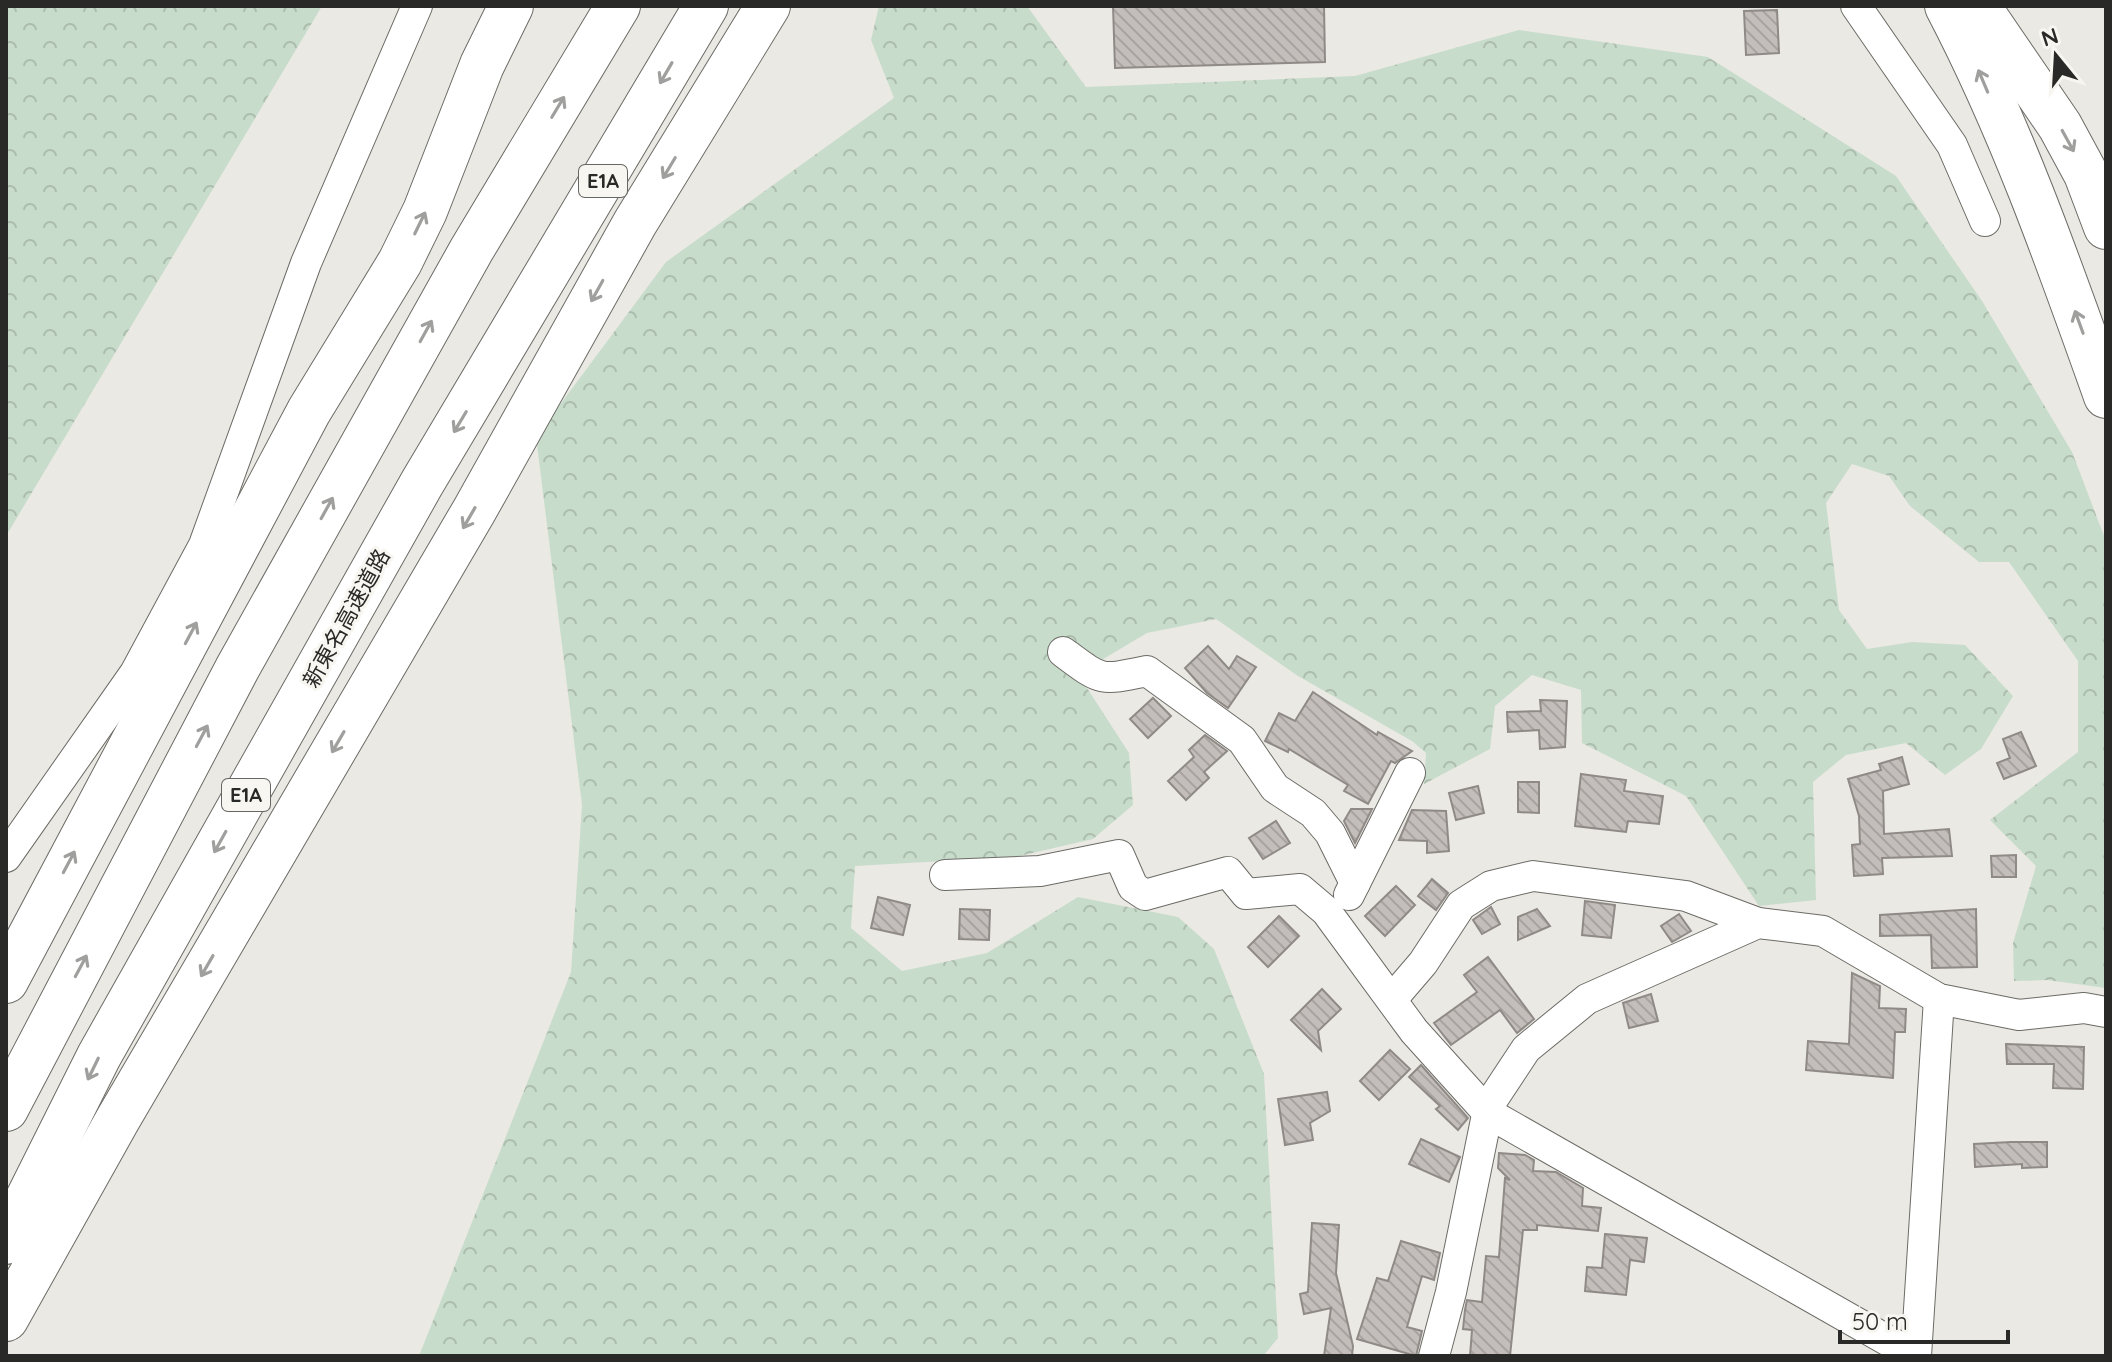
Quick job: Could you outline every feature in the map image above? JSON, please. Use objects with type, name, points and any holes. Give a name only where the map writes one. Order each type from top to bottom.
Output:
[{"type":"highway","points":[[6,981],[309,411],[407,249],[482,65],[511,6]]},
{"type":"highway","points":[[6,1109],[238,667],[472,249],[618,6]]},
{"type":"highway","name":"新東名高速道路","points":[[6,1242],[99,1056],[422,483],[706,6]]},
{"type":"highway","points":[[6,1319],[118,1119],[474,511],[635,223],[768,6]]},
{"type":"highway","points":[[1947,6],[1971,52],[2018,162],[2106,396]]},
{"type":"highway","points":[[1978,6],[2060,126],[2086,174],[2106,227]]},
{"type":"street","points":[[6,857],[135,673],[204,545],[306,263],[417,6]]},
{"type":"street","points":[[1856,6],[1952,145],[1985,221]]},
{"type":"street","points":[[1063,652],[1097,678],[1147,671],[1242,740],[1275,788],[1313,813],[1330,833],[1355,883]]},
{"type":"street","points":[[1335,922],[1410,773]]},
{"type":"street","points":[[945,875],[1040,871],[1119,855],[1133,887],[1145,895],[1228,872],[1246,894],[1300,889],[1335,922],[1414,1031],[1488,1113],[1915,1356],[1939,999]]},
{"type":"street","points":[[1393,998],[1423,963],[1461,905],[1491,886],[1533,876],[1686,896],[1758,923],[1823,931],[1939,999],[2019,1015],[2084,1008],[2106,1012]]},
{"type":"street","points":[[1434,1356],[1451,1292],[1488,1113],[1526,1049],[1587,999],[1758,923]]},
{"type":"green space","points":[[6,6],[322,6],[6,536]]},
{"type":"green space","points":[[879,6],[1027,6],[1086,87],[1355,76],[1519,30],[1708,57],[1896,176],[1982,301],[2072,452],[2106,541],[2106,988],[2047,980],[2014,981],[2013,943],[2036,866],[1990,820],[2078,752],[2078,661],[2009,562],[1979,562],[1910,506],[1889,476],[1852,464],[1826,503],[1839,610],[1867,649],[1912,642],[1965,645],[2013,696],[1981,749],[1945,775],[1906,743],[1846,755],[1813,782],[1816,900],[1759,906],[1686,796],[1582,743],[1581,690],[1532,675],[1495,706],[1490,749],[1424,784],[1426,753],[1412,741],[1298,676],[1216,619],[1147,633],[1078,674],[1129,753],[1133,805],[1093,839],[1015,857],[855,866],[851,928],[902,971],[987,953],[1078,897],[1178,917],[1214,949],[1264,1074],[1278,1338],[1263,1356],[419,1356],[571,972],[582,805],[536,437],[666,262],[894,98],[871,40]]},
{"type":"building","points":[[1113,6],[1324,6],[1325,62],[1115,68]]},
{"type":"building","points":[[1777,10],[1779,53],[1746,55],[1744,11]]},
{"type":"building","points":[[1208,646],[1229,669],[1237,656],[1256,667],[1228,708],[1207,693],[1185,668]]},
{"type":"building","points":[[1313,692],[1377,735],[1378,732],[1412,751],[1395,763],[1391,761],[1368,804],[1344,791],[1348,785],[1289,749],[1288,752],[1265,741],[1279,713],[1295,721]]},
{"type":"building","points":[[1153,698],[1171,716],[1148,738],[1130,719]]},
{"type":"building","points":[[1540,700],[1567,701],[1565,747],[1540,749],[1539,730],[1508,732],[1507,712],[1541,711]]},
{"type":"building","points":[[2021,732],[2036,766],[2004,779],[1997,763],[2010,758],[2003,739]]},
{"type":"building","points":[[1205,735],[1227,751],[1204,772],[1209,778],[1186,800],[1168,781],[1194,757],[1189,750]]},
{"type":"building","points":[[1902,757],[1909,784],[1883,791],[1884,834],[1949,829],[1952,856],[1882,858],[1883,874],[1854,876],[1852,845],[1860,844],[1859,816],[1848,779],[1881,770],[1879,764]]},
{"type":"building","points":[[1581,774],[1626,780],[1624,791],[1663,796],[1659,824],[1628,821],[1626,832],[1575,826]]},
{"type":"building","points":[[1518,782],[1539,782],[1539,813],[1518,812]]},
{"type":"building","points":[[1478,786],[1484,813],[1456,820],[1449,793]]},
{"type":"building","points":[[1351,809],[1372,809],[1355,843],[1344,821]]},
{"type":"building","points":[[1412,810],[1446,811],[1449,851],[1427,853],[1427,841],[1399,840]]},
{"type":"building","points":[[1276,821],[1290,843],[1263,859],[1249,838]]},
{"type":"building","points":[[2016,855],[2016,877],[1992,877],[1991,856]]},
{"type":"building","points":[[1432,879],[1448,893],[1436,910],[1418,896]]},
{"type":"building","points":[[1396,886],[1415,905],[1385,936],[1365,916]]},
{"type":"building","points":[[878,897],[910,905],[903,935],[871,928]]},
{"type":"building","points":[[1585,901],[1615,905],[1611,938],[1582,935]]},
{"type":"building","points":[[1491,907],[1500,924],[1482,934],[1473,920]]},
{"type":"building","points":[[960,909],[990,910],[989,940],[959,939]]},
{"type":"building","points":[[1537,909],[1550,926],[1518,940],[1518,917]]},
{"type":"building","points":[[1976,909],[1977,967],[1932,968],[1931,935],[1880,936],[1880,915]]},
{"type":"building","points":[[1679,914],[1691,931],[1672,942],[1661,926]]},
{"type":"building","points":[[1279,916],[1299,936],[1268,967],[1248,947]]},
{"type":"building","points":[[1488,957],[1534,1019],[1517,1033],[1500,1010],[1451,1045],[1434,1023],[1477,992],[1464,975]]},
{"type":"building","points":[[1852,973],[1880,986],[1879,1008],[1906,1009],[1905,1032],[1895,1032],[1893,1078],[1806,1070],[1808,1041],[1849,1044]]},
{"type":"building","points":[[1322,989],[1341,1009],[1318,1031],[1321,1050],[1291,1020]]},
{"type":"building","points":[[1651,994],[1658,1021],[1629,1028],[1623,1003]]},
{"type":"building","points":[[2006,1044],[2084,1047],[2083,1089],[2053,1088],[2054,1064],[2007,1064]]},
{"type":"building","points":[[1390,1050],[1410,1069],[1379,1100],[1360,1081]]},
{"type":"building","points":[[1421,1065],[1468,1118],[1458,1130],[1436,1109],[1440,1106],[1409,1077]]},
{"type":"building","points":[[1327,1092],[1330,1111],[1310,1123],[1313,1140],[1285,1145],[1278,1099]]},
{"type":"building","points":[[1421,1139],[1460,1157],[1449,1182],[1409,1164]]},
{"type":"building","points":[[2047,1142],[2047,1167],[2022,1168],[2022,1164],[1975,1167],[1974,1144]]},
{"type":"building","points":[[1499,1153],[1525,1155],[1534,1160],[1533,1171],[1556,1172],[1583,1188],[1582,1206],[1601,1208],[1598,1231],[1537,1225],[1537,1230],[1523,1230],[1510,1356],[1470,1356],[1472,1330],[1463,1329],[1467,1300],[1482,1302],[1486,1256],[1499,1257],[1505,1178],[1510,1180],[1498,1168]]},
{"type":"building","points":[[1312,1223],[1339,1225],[1336,1273],[1353,1346],[1352,1356],[1324,1356],[1331,1308],[1304,1314],[1300,1294],[1308,1292]]},
{"type":"building","points":[[1605,1234],[1647,1238],[1644,1262],[1630,1260],[1626,1295],[1585,1291],[1587,1267],[1602,1268]]},
{"type":"building","points":[[1401,1241],[1440,1253],[1434,1280],[1422,1276],[1407,1327],[1422,1331],[1416,1356],[1357,1339],[1377,1278],[1388,1281]]}]
